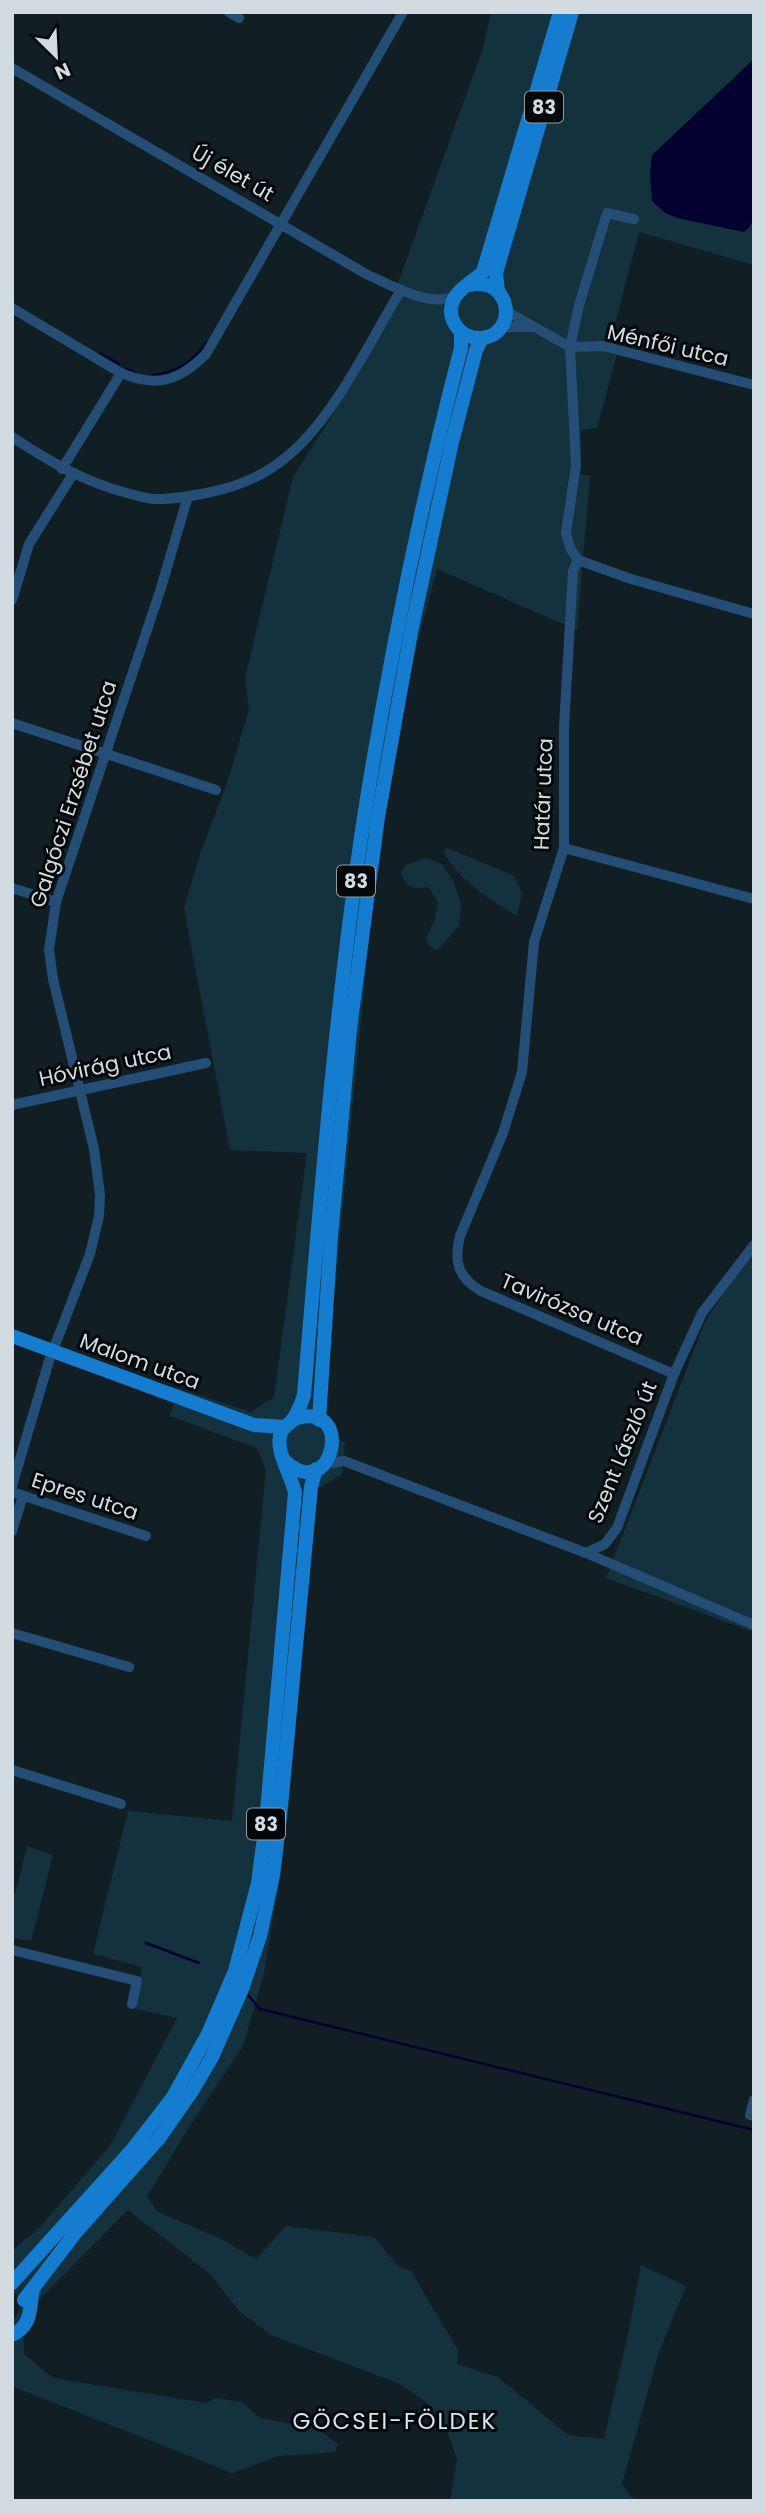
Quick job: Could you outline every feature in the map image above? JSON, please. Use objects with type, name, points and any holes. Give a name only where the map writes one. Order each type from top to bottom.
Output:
[{"type":"main road","name":"83","points":[[455,298],[483,272],[560,12]]},
{"type":"main road","name":"83","points":[[506,311],[504,300],[498,291],[496,273],[572,12]]},
{"type":"main road","points":[[470,285],[484,284],[498,291]]},
{"type":"main road","points":[[455,298],[451,315],[461,332],[473,338],[492,335],[501,327],[506,311]]},
{"type":"main road","name":"83","points":[[12,2283],[132,2150],[173,2097],[212,2025],[235,1971],[258,1883],[266,1822],[295,1493],[279,1443],[301,1406],[304,1395],[336,1037],[365,817],[399,622],[461,348],[461,332]]},
{"type":"main road","name":"83","points":[[319,1420],[333,1212],[350,1030],[378,817],[411,632],[452,442],[475,350],[482,338]]},
{"type":"main road","name":"Malom utca","points":[[12,1336],[254,1425]]},
{"type":"main road","points":[[254,1425],[266,1428],[288,1424],[301,1417],[319,1420],[326,1425],[333,1441]]},
{"type":"main road","points":[[254,1425],[279,1443]]},
{"type":"main road","name":"83","points":[[12,2334],[28,2321],[28,2295],[52,2262],[154,2145],[192,2091],[227,2027],[252,1963],[273,1875],[310,1499],[321,1466],[333,1449],[333,1441]]},
{"type":"main road","points":[[284,1461],[299,1470],[321,1466]]},
{"type":"main road","points":[[12,2283],[28,2295],[24,2313],[12,2326]]},
{"type":"street","points":[[12,308],[121,373],[140,381],[172,378],[190,370],[206,354],[403,12]]},
{"type":"street","name":"Új élet út","points":[[12,68],[366,274],[401,290],[439,301],[455,298]]},
{"type":"street","name":"Határ utca","points":[[460,1272],[456,1252],[460,1236],[503,1133],[522,1072],[534,942],[564,848],[564,727],[573,571],[578,560],[570,548],[566,533],[576,465],[570,347],[579,305],[607,213],[634,219]]},
{"type":"street","points":[[12,438],[67,472],[102,487],[151,499],[232,488],[270,470],[293,452],[336,399],[401,290]]},
{"type":"street","points":[[439,301],[451,315]]},
{"type":"street","points":[[506,311],[570,347]]},
{"type":"street","points":[[501,327],[536,327]]},
{"type":"street","name":"Ménfői utca","points":[[570,347],[603,346],[754,385]]},
{"type":"street","points":[[12,600],[29,544],[121,373]]},
{"type":"street","name":"Galgóczi Erzsébet utca","points":[[12,1486],[49,1361],[90,1254],[99,1216],[100,1195],[93,1149],[53,979],[49,950],[56,902],[106,756],[188,496]]},
{"type":"street","points":[[578,560],[631,579],[754,614]]},
{"type":"street","points":[[12,723],[216,790]]},
{"type":"street","points":[[564,848],[754,899]]},
{"type":"street","points":[[12,888],[56,902]]},
{"type":"street","name":"Hóvirág utca","points":[[12,1105],[206,1063]]},
{"type":"street","name":"Szent László út","points":[[586,1553],[604,1544],[617,1528],[674,1374],[702,1313],[754,1245]]},
{"type":"street","name":"Tavirózsa utca","points":[[460,1272],[471,1285],[481,1291],[674,1374]]},
{"type":"street","points":[[333,1441],[344,1461]]},
{"type":"street","points":[[321,1466],[344,1461],[586,1553],[754,1625]]},
{"type":"street","points":[[12,1531],[18,1494]]},
{"type":"street","name":"Epres utca","points":[[18,1494],[146,1536]]},
{"type":"street","points":[[12,1633],[129,1667]]},
{"type":"street","points":[[12,1770],[121,1804]]},
{"type":"street","points":[[12,1950],[137,1981],[132,2004]]},
{"type":"street","points":[[754,2100],[750,2115],[754,2116]]},
{"type":"shaded area","points":[[491,12],[754,12],[754,265],[639,232],[608,350],[617,354],[597,428],[581,430],[580,474],[590,476],[577,630],[437,569],[408,679],[381,817],[322,1419],[345,1444],[342,1474],[311,1493],[298,1702],[282,1865],[264,1973],[243,2046],[187,2130],[147,2197],[158,2212],[221,2239],[256,2259],[286,2226],[374,2237],[399,2267],[411,2271],[458,2350],[457,2364],[498,2377],[568,2435],[604,2439],[641,2265],[686,2286],[658,2355],[622,2484],[631,2497],[642,2501],[450,2501],[457,2459],[443,2419],[427,2403],[400,2384],[271,2335],[240,2312],[210,2274],[128,2210],[23,2316],[24,2354],[53,2378],[205,2403],[216,2398],[241,2402],[261,2418],[318,2429],[338,2444],[335,2452],[278,2456],[232,2473],[12,2386],[12,2321],[20,2305],[18,2297],[12,2291],[12,2251],[39,2228],[110,2146],[177,2018],[136,2009],[142,1967],[93,1954],[128,1811],[232,1821],[266,1470],[257,1448],[170,1416],[178,1388],[251,1412],[274,1397],[307,1153],[230,1150],[184,909],[249,710],[245,678],[293,477],[363,367],[401,275],[483,48]]},
{"type":"shaded area","points":[[754,59],[754,219],[749,228],[744,232],[665,213],[652,201],[652,155]]},
{"type":"shaded area","points":[[447,848],[514,876],[522,893],[517,916],[466,880],[443,851]]},
{"type":"shaded area","points":[[424,858],[442,864],[453,881],[461,905],[459,926],[437,950],[429,946],[426,938],[434,922],[438,902],[428,887],[411,886],[405,882],[401,873],[406,865]]},
{"type":"shaded area","points":[[754,1253],[754,1632],[606,1578],[705,1322],[738,1270]]},
{"type":"shaded area","points":[[27,1846],[53,1855],[31,1941],[12,1938],[12,1894],[15,1894]]},
{"type":"waterway","points":[[152,375],[183,365],[207,342]]},
{"type":"waterway","points":[[100,353],[119,364]]},
{"type":"waterway","points":[[127,369],[135,373]]},
{"type":"waterway","points":[[146,1943],[199,1963]]},
{"type":"waterway","points":[[248,1995],[260,2009],[754,2130]]},
{"type":"district","name":"GÖCSEI-FÖLDEK","points":[[395,2421]]}]
